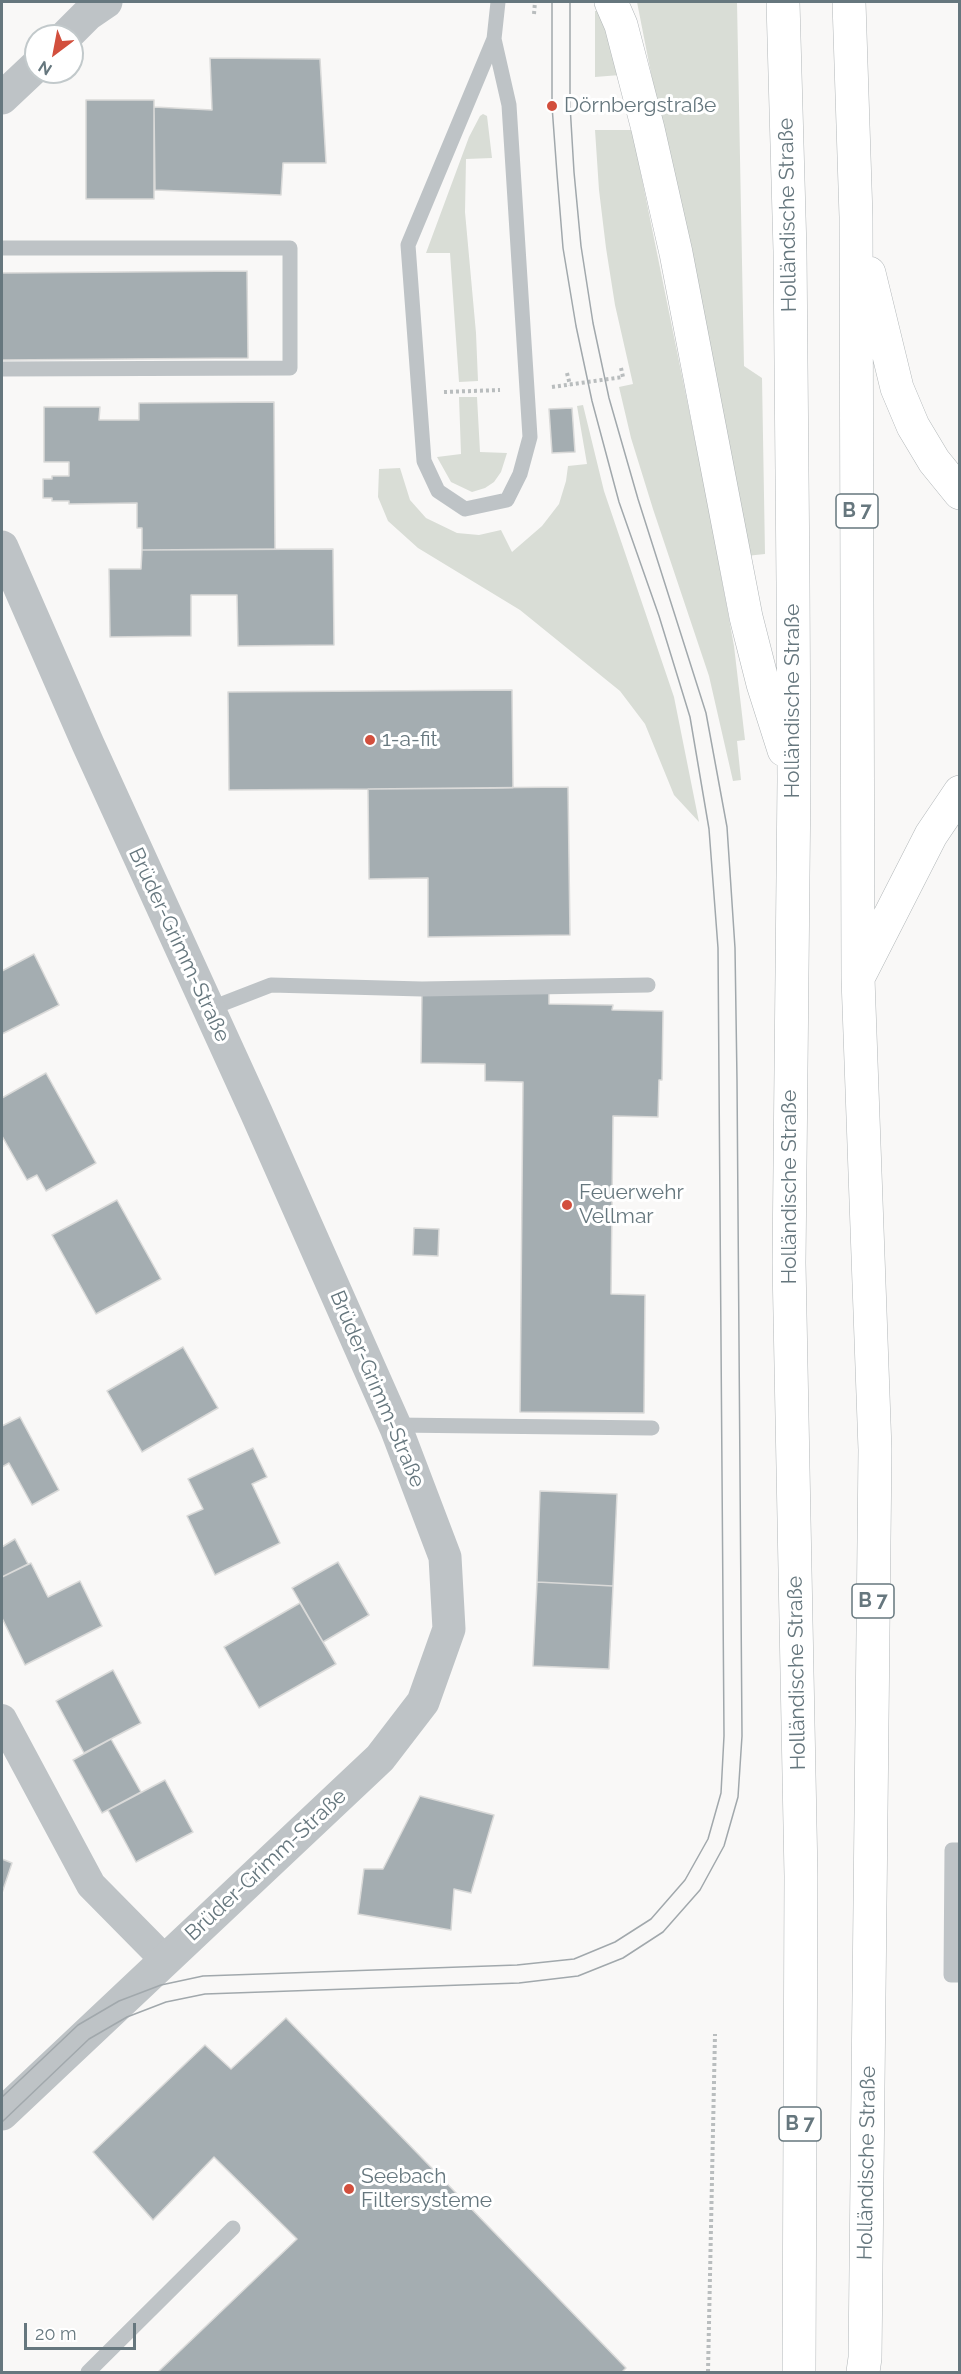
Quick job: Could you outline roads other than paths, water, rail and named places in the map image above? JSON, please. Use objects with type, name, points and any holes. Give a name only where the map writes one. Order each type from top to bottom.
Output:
[{"type":"highway","points":[[611,2],[624,37],[676,253],[746,617],[763,684],[794,780]]},
{"type":"highway","name":"Holländische Straße","points":[[783,2],[790,251],[794,780],[789,1263],[801,1876],[799,2373]]},
{"type":"highway","name":"Holländische Straße","points":[[849,2],[856,217],[858,978],[875,1450],[866,2358],[864,2373]]},
{"type":"highway","points":[[856,217],[897,388],[913,426],[934,460],[960,493]]},
{"type":"highway","points":[[858,978],[931,835],[960,792]]},
{"type":"street","points":[[78,24],[106,2]]},
{"type":"street","points":[[2,98],[24,77]]},
{"type":"street","name":"Brüder-Grimm-Straße","points":[[2,547],[92,754],[395,1425],[445,1557],[449,1629],[423,1702],[380,1758],[2,2114]]},
{"type":"street","points":[[2,1719],[91,1885],[165,1960]]},
{"type":"lane","points":[[495,39],[463,109],[408,245],[424,461],[438,491],[465,509],[507,500],[520,474],[530,437],[509,105],[495,39],[498,2]]},
{"type":"lane","points":[[2,248],[290,248],[290,368],[2,369]]},
{"type":"lane","points":[[209,1009],[271,985],[422,989],[648,985]]},
{"type":"lane","points":[[395,1425],[652,1428]]},
{"type":"lane","points":[[960,1850],[952,1850],[951,1976],[960,1975]]},
{"type":"lane","points":[[88,2373],[234,2228]]},
{"type":"tram line","points":[[2,2097],[78,2025],[119,2001],[161,1985],[203,1976],[517,1965],[574,1959],[615,1942],[651,1919],[685,1880],[708,1839],[721,1793],[724,1736],[718,948],[709,829],[690,717],[659,616],[619,502],[592,401],[576,326],[563,248],[557,174],[552,106],[552,2]]},
{"type":"tram line","points":[[2,2122],[89,2039],[127,2017],[166,2002],[205,1994],[519,1983],[578,1976],[623,1958],[663,1932],[700,1890],[724,1846],[738,1797],[742,1736],[737,1080],[735,948],[727,827],[706,713],[638,499],[609,398],[593,323],[581,246],[574,172],[570,105],[570,2]]},
{"type":"place","name":"Dörnbergstraße","points":[[552,106]]},
{"type":"place","name":"1-a-fit","points":[[370,740]]},
{"type":"place","name":"Feuerwehr Vellmar","points":[[567,1205]]},
{"type":"place","name":"Seebach Filtersysteme","points":[[349,2189]]}]
